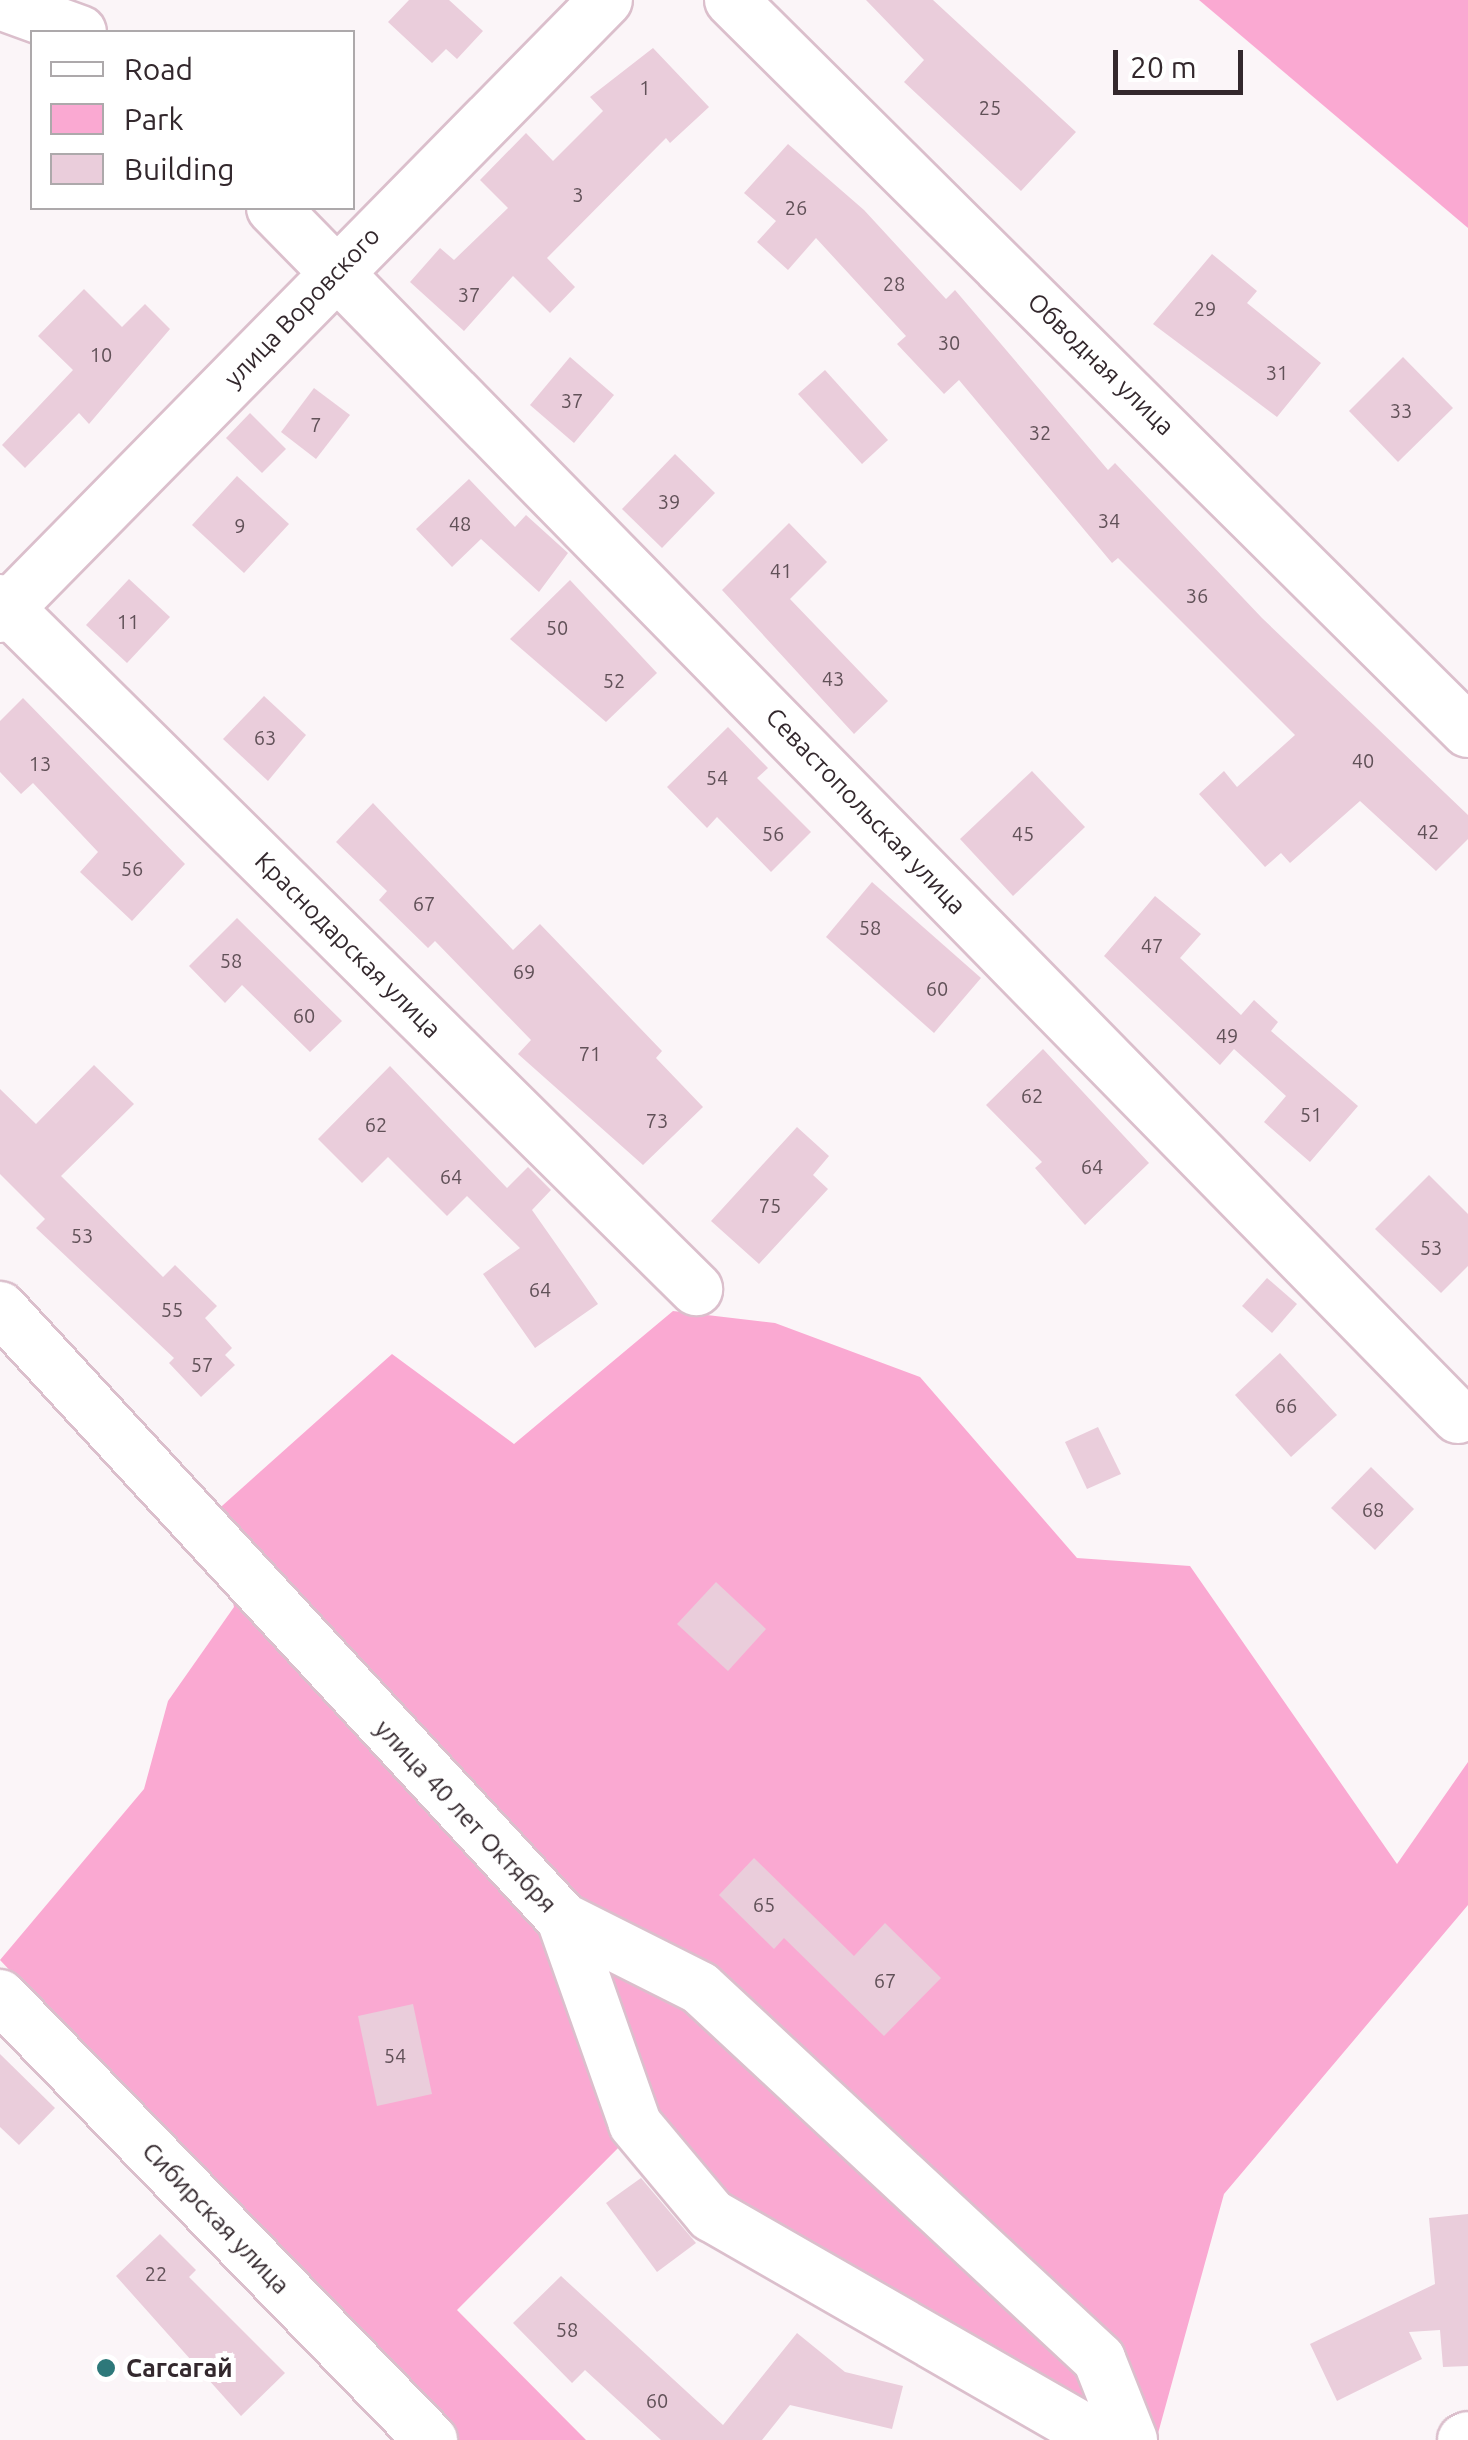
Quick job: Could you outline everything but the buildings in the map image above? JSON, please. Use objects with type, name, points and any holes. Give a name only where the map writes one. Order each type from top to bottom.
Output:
[{"type":"street","name":"улица Воровского","points":[[2,608],[606,0]]},
{"type":"street","name":"Обводная улица","points":[[731,0],[1468,731]]},
{"type":"street","points":[[0,3],[74,30]]},
{"type":"street","name":"Севастопольская улица","points":[[275,210],[1458,1417]]},
{"type":"street","name":"Краснодарская улица","points":[[2,608],[696,1288]]},
{"type":"street","name":"улица 40 лет Октября","points":[[0,1308],[562,1919],[634,2124],[711,2215],[1102,2440]]},
{"type":"street","points":[[562,1919],[700,1988],[1099,2359],[1131,2440]]},
{"type":"street","name":"Сибирская улица","points":[[0,1996],[431,2440]]},
{"type":"green space","points":[[1199,0],[1468,0],[1468,228]]},
{"type":"green space","points":[[673,1311],[775,1323],[920,1377],[1077,1558],[1190,1566],[1397,1864],[1468,1762],[1468,1905],[1224,2194],[1157,2437],[798,2249],[630,2136],[457,2310],[586,2440],[453,2440],[0,1960],[144,1789],[168,1701],[234,1607],[213,1514],[392,1354],[514,1444]]},
{"type":"place","name":"Сагсагай","points":[[106,2368]]}]
